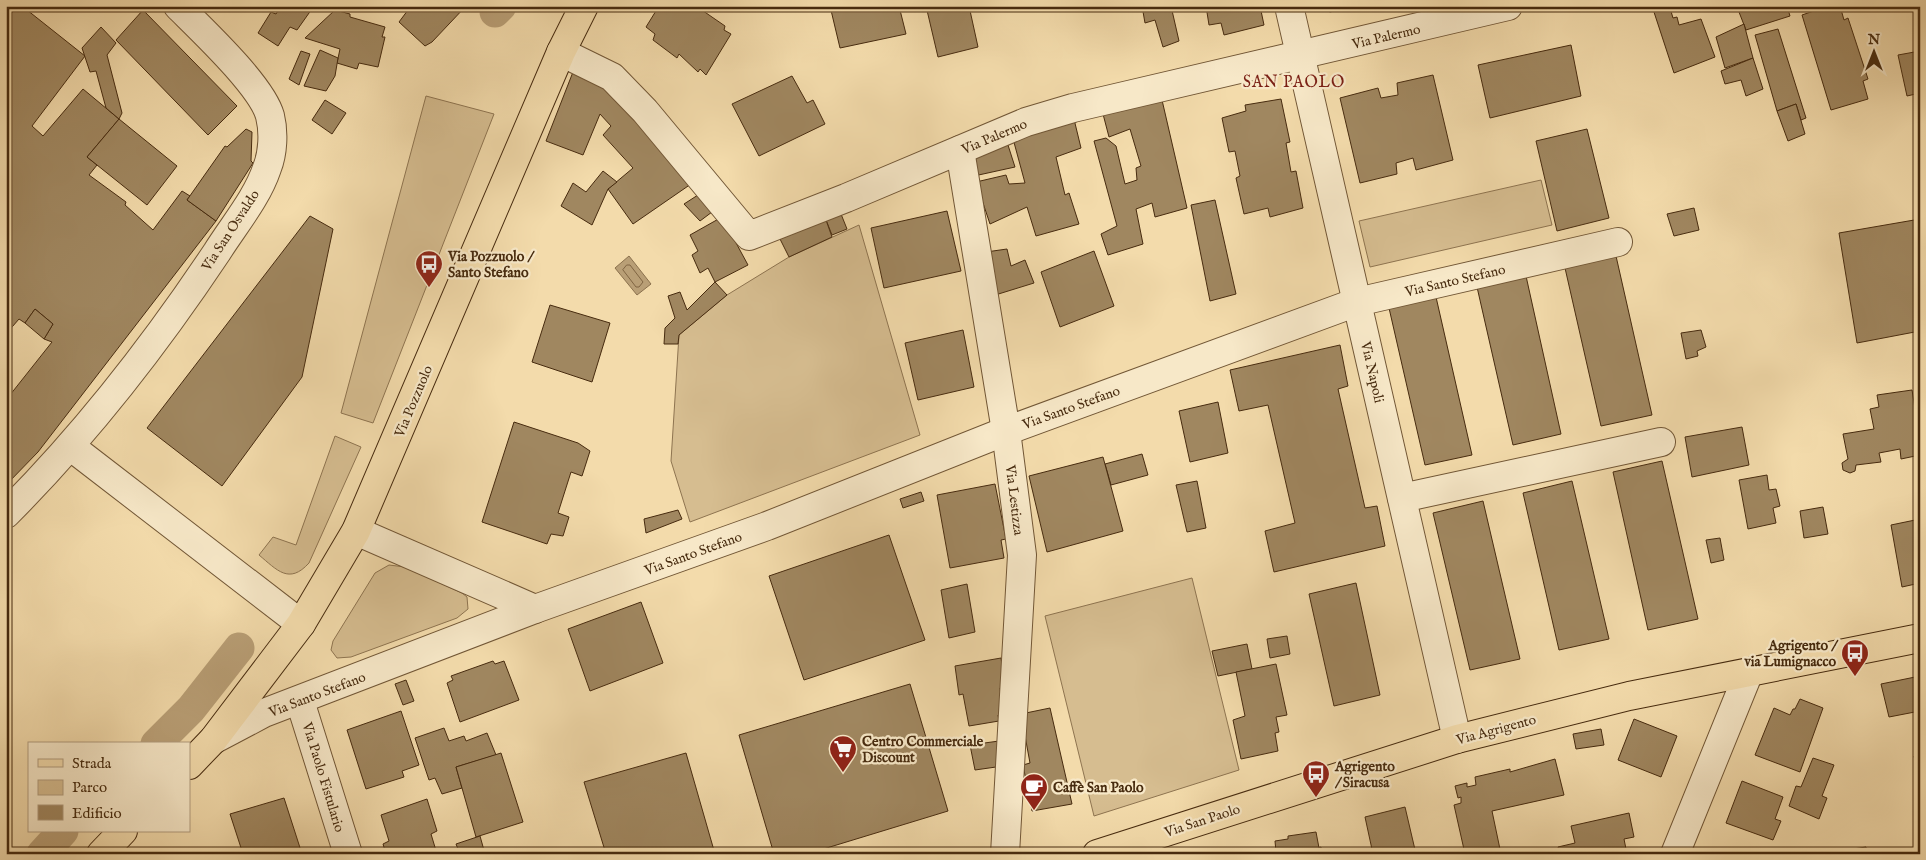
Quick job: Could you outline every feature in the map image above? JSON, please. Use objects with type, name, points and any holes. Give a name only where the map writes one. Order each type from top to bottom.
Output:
[{"type":"main road","name":"Via Pozzuolo","points":[[190,764],[213,740],[301,624],[356,531],[561,52],[584,6]]},
{"type":"main road","name":"Via Agrigento","points":[[1249,805],[1457,739],[1629,696],[1920,638]]},
{"type":"main road","name":"Via San Paolo","points":[[1097,854],[1249,805]]},
{"type":"main road","points":[[101,854],[122,832]]},
{"type":"street","name":"Via San Osvaldo","points":[[6,514],[53,467],[188,295],[257,191],[268,166],[272,138],[270,115],[260,94],[178,6]]},
{"type":"street","name":"Via Napoli","points":[[1289,6],[1457,739]]},
{"type":"street","name":"Via Palermo","points":[[561,52],[612,77],[645,111],[749,236],[846,198],[1026,122],[1073,108],[1508,6]]},
{"type":"street","name":"Via Lestizza","points":[[960,150],[1006,431],[1022,555],[1005,854]]},
{"type":"street","name":"Via Santo Stefano","points":[[213,740],[264,713],[300,701],[535,609],[768,526],[1006,431],[1357,302],[1618,242]]},
{"type":"street","points":[[1402,498],[1661,442]]},
{"type":"street","points":[[70,446],[301,624]]},
{"type":"street","points":[[356,531],[535,609]]},
{"type":"street","points":[[1675,854],[1749,672]]},
{"type":"street","name":"Via Paolo Fistulario","points":[[300,701],[348,854]]},
{"type":"green space","points":[[426,96],[494,114],[373,423],[341,413]]},
{"type":"green space","points":[[1541,180],[1552,225],[1370,267],[1359,221]]},
{"type":"green space","points":[[859,225],[920,435],[690,522],[671,461],[679,335],[727,295],[789,257]]},
{"type":"green space","points":[[335,436],[361,447],[309,563],[302,570],[295,573],[283,573],[259,555],[273,537],[296,545]]},
{"type":"green space","points":[[389,565],[405,567],[462,593],[467,597],[468,609],[457,618],[351,657],[337,658],[331,650],[333,641],[375,573]]},
{"type":"green space","points":[[1192,578],[1239,770],[1094,816],[1045,616]]},
{"type":"water","points":[[629,256],[651,284],[637,295],[615,268]]},
{"type":"building","points":[[7,6],[22,6],[85,56],[32,126],[43,136],[83,89],[119,119],[87,157],[97,165],[89,175],[126,202],[125,205],[153,230],[182,191],[190,196],[187,200],[216,221],[38,452],[6,485],[6,400],[52,342],[44,339],[53,324],[35,309],[25,323],[19,319],[6,334]]},
{"type":"building","points":[[281,6],[314,6],[297,30],[290,27],[278,46],[258,33],[271,12],[276,14]]},
{"type":"building","points":[[411,6],[466,6],[432,42],[425,46],[399,22]]},
{"type":"building","points":[[659,6],[696,6],[725,26],[724,30],[731,34],[706,75],[700,69],[698,72],[679,54],[677,58],[653,40],[655,34],[646,27]]},
{"type":"building","points":[[830,6],[899,6],[906,34],[840,48]]},
{"type":"building","points":[[926,6],[969,6],[978,47],[938,57]]},
{"type":"building","points":[[1142,6],[1171,6],[1179,41],[1163,47],[1155,20],[1145,23]]},
{"type":"building","points":[[1206,6],[1260,6],[1264,25],[1224,35],[1221,23],[1209,25]]},
{"type":"building","points":[[1320,6],[1354,6],[1330,12]]},
{"type":"building","points":[[1652,6],[1675,6],[1670,8],[1673,18],[1677,17],[1679,25],[1701,19],[1715,57],[1674,73]]},
{"type":"building","points":[[1753,6],[1787,6],[1790,16],[1746,30],[1739,12]]},
{"type":"building","points":[[1828,6],[1840,6],[1844,20],[1848,18],[1868,79],[1863,81],[1868,99],[1831,110],[1802,15]]},
{"type":"building","points":[[143,10],[237,106],[208,135],[116,40]]},
{"type":"building","points":[[335,10],[350,14],[350,17],[385,27],[382,37],[385,37],[378,67],[359,63],[357,69],[337,63],[340,49],[305,38]]},
{"type":"building","points":[[1744,24],[1753,58],[1725,68],[1716,37]]},
{"type":"building","points":[[101,27],[116,43],[107,55],[122,113],[119,119],[106,108],[96,71],[90,72],[82,48]]},
{"type":"building","points":[[1778,29],[1806,118],[1801,120],[1796,104],[1777,111],[1755,35]]},
{"type":"building","points":[[1571,45],[1581,96],[1490,118],[1478,65]]},
{"type":"building","points":[[320,50],[338,58],[335,76],[326,91],[304,86]]},
{"type":"building","points":[[301,51],[310,54],[299,85],[289,79]]},
{"type":"building","points":[[1920,51],[1920,93],[1907,96],[1898,55]]},
{"type":"building","points":[[1753,58],[1763,89],[1746,96],[1741,80],[1725,84],[1721,71]]},
{"type":"building","points":[[573,72],[608,88],[691,184],[633,224],[608,189],[633,168],[603,135],[611,126],[600,114],[583,155],[546,141]]},
{"type":"building","points":[[1433,75],[1453,160],[1416,170],[1413,158],[1396,163],[1397,174],[1360,183],[1340,98],[1378,88],[1381,98],[1398,95],[1397,83]]},
{"type":"building","points":[[792,76],[807,103],[813,100],[825,124],[759,156],[732,104]]},
{"type":"building","points":[[1281,99],[1290,142],[1286,143],[1291,172],[1296,171],[1303,208],[1270,217],[1268,208],[1244,214],[1236,178],[1240,176],[1235,151],[1229,152],[1222,118],[1246,111],[1245,105]]},
{"type":"building","points":[[325,100],[346,113],[332,134],[312,120]]},
{"type":"building","points":[[1162,100],[1187,208],[1155,217],[1152,203],[1136,209],[1143,244],[1108,255],[1101,234],[1117,226],[1094,141],[1106,138],[1116,146],[1125,184],[1137,180],[1136,168],[1141,166],[1130,129],[1109,137],[1103,114]]},
{"type":"building","points":[[1796,104],[1805,134],[1788,141],[1777,111]]},
{"type":"building","points":[[1073,115],[1081,148],[1056,157],[1065,195],[1069,193],[1079,224],[1036,236],[1027,207],[990,224],[976,182],[1006,175],[1009,184],[1025,183],[1012,135]]},
{"type":"building","points":[[119,119],[177,166],[147,205],[87,157]]},
{"type":"building","points":[[246,129],[252,132],[251,161],[253,163],[216,221],[187,200],[225,146],[227,147]]},
{"type":"building","points":[[1587,129],[1609,218],[1557,231],[1536,141]]},
{"type":"building","points":[[1007,142],[1015,167],[974,176],[973,154]]},
{"type":"building","points":[[603,171],[617,182],[608,189],[592,225],[561,206],[573,183],[586,192]]},
{"type":"building","points":[[698,195],[712,212],[700,221],[684,204]]},
{"type":"building","points":[[1215,200],[1236,294],[1210,301],[1191,205]]},
{"type":"building","points":[[1694,208],[1699,230],[1674,236],[1667,214]]},
{"type":"building","points":[[947,211],[961,271],[884,288],[871,228]]},
{"type":"building","points":[[841,214],[847,229],[832,235],[826,220]]},
{"type":"building","points":[[310,216],[333,229],[302,377],[222,486],[147,428]]},
{"type":"building","points":[[722,217],[748,265],[715,282],[708,268],[700,273],[692,255],[698,251],[690,235]]},
{"type":"building","points":[[1920,219],[1920,331],[1857,343],[1839,233]]},
{"type":"building","points":[[826,220],[832,237],[789,257],[780,239]]},
{"type":"building","points":[[1007,249],[1011,266],[1025,260],[1034,283],[992,296],[986,252]]},
{"type":"building","points":[[1094,251],[1114,306],[1060,327],[1041,272]]},
{"type":"building","points":[[1616,256],[1652,415],[1601,426],[1565,268]]},
{"type":"building","points":[[1526,276],[1561,434],[1513,445],[1477,287]]},
{"type":"building","points":[[715,282],[727,295],[679,335],[678,344],[664,344],[665,328],[675,318],[668,296],[680,292],[687,310]]},
{"type":"building","points":[[1436,297],[1472,455],[1425,465],[1389,308]]},
{"type":"building","points":[[550,305],[610,323],[592,382],[532,362]]},
{"type":"building","points":[[35,309],[53,324],[44,339],[25,323]]},
{"type":"building","points":[[963,330],[974,387],[918,400],[905,343]]},
{"type":"building","points":[[1701,330],[1706,347],[1697,351],[1698,356],[1686,359],[1681,333]]},
{"type":"building","points":[[1340,345],[1348,386],[1338,389],[1365,508],[1377,506],[1385,546],[1274,572],[1265,531],[1295,523],[1268,405],[1239,411],[1230,370]]},
{"type":"building","points":[[1912,390],[1920,440],[1920,455],[1901,459],[1900,449],[1879,453],[1881,462],[1856,465],[1855,471],[1850,473],[1843,470],[1842,463],[1848,459],[1843,434],[1874,429],[1870,409],[1879,407],[1877,395]]},
{"type":"building","points":[[1218,402],[1228,453],[1190,462],[1179,411]]},
{"type":"building","points":[[514,422],[578,443],[590,451],[582,476],[571,472],[558,513],[569,517],[563,536],[551,534],[547,544],[482,522]]},
{"type":"building","points":[[1742,427],[1749,465],[1692,477],[1685,437]]},
{"type":"building","points":[[1142,454],[1148,475],[1111,485],[1105,464]]},
{"type":"building","points":[[1103,457],[1123,531],[1047,552],[1029,476]]},
{"type":"building","points":[[1662,461],[1698,619],[1648,630],[1613,472]]},
{"type":"building","points":[[1767,475],[1769,490],[1776,489],[1780,506],[1773,508],[1776,523],[1748,529],[1739,480]]},
{"type":"building","points":[[1197,481],[1206,528],[1187,532],[1176,485]]},
{"type":"building","points":[[1572,481],[1609,639],[1559,650],[1523,493]]},
{"type":"building","points":[[995,484],[1006,539],[1001,540],[1004,558],[950,568],[937,495]]},
{"type":"building","points":[[921,492],[924,501],[903,508],[900,499]]},
{"type":"building","points":[[1483,501],[1520,659],[1470,670],[1433,513]]},
{"type":"building","points":[[1823,507],[1828,534],[1804,538],[1800,511]]},
{"type":"building","points":[[678,510],[682,519],[646,533],[644,519]]},
{"type":"building","points":[[1920,519],[1920,583],[1902,587],[1891,525]]},
{"type":"building","points":[[889,535],[925,640],[804,680],[769,576]]},
{"type":"building","points":[[1720,538],[1724,560],[1711,563],[1706,540]]},
{"type":"building","points":[[1356,583],[1380,695],[1334,706],[1309,594]]},
{"type":"building","points":[[967,584],[975,632],[949,638],[941,590]]},
{"type":"building","points":[[641,602],[663,663],[590,691],[568,629]]},
{"type":"building","points":[[1287,636],[1290,654],[1270,658],[1267,639]]},
{"type":"building","points":[[1247,644],[1252,669],[1218,676],[1212,651]]},
{"type":"building","points":[[1001,658],[1005,687],[1000,688],[1004,714],[998,715],[999,721],[969,726],[963,694],[959,695],[955,666]]},
{"type":"building","points":[[493,661],[495,664],[504,661],[519,700],[460,722],[447,683],[453,680],[451,676]]},
{"type":"building","points":[[1276,664],[1287,715],[1276,717],[1279,732],[1275,733],[1278,751],[1241,759],[1233,720],[1245,716],[1236,672]]},
{"type":"building","points":[[1920,676],[1920,711],[1889,717],[1881,684]]},
{"type":"building","points":[[406,680],[414,701],[403,705],[395,684]]},
{"type":"building","name":"Centro Commerciale Discount","points":[[910,684],[948,811],[807,854],[774,854],[739,735]]},
{"type":"building","points":[[1800,699],[1823,708],[1800,772],[1755,755],[1774,708],[1790,715]]},
{"type":"building","points":[[1050,708],[1072,804],[1032,811],[1023,765],[1030,763],[1021,714]]},
{"type":"building","points":[[401,711],[419,765],[402,771],[404,777],[366,789],[347,730]]},
{"type":"building","points":[[1634,719],[1677,736],[1661,777],[1618,760]]},
{"type":"building","points":[[444,728],[449,741],[464,736],[466,741],[487,733],[496,755],[456,767],[462,788],[442,794],[435,778],[429,780],[415,738]]},
{"type":"building","points":[[1601,729],[1604,745],[1576,749],[1573,734]]},
{"type":"building","points":[[999,741],[996,767],[975,770],[970,745]]},
{"type":"building","points":[[501,753],[523,822],[476,837],[456,767]]},
{"type":"building","points":[[686,753],[715,854],[606,854],[584,782]]},
{"type":"building","points":[[1920,755],[1920,784],[1914,756]]},
{"type":"building","points":[[1813,758],[1834,765],[1822,796],[1827,798],[1819,819],[1789,806],[1796,786],[1801,787]]},
{"type":"building","points":[[1555,759],[1564,795],[1492,811],[1501,854],[1465,854],[1454,805],[1461,803],[1461,797],[1458,798],[1455,786],[1467,783],[1467,787],[1476,785],[1475,777],[1510,769],[1510,772]]},
{"type":"building","points":[[1742,781],[1783,797],[1775,819],[1781,821],[1773,840],[1726,823]]},
{"type":"building","points":[[284,798],[302,854],[243,854],[230,814]]},
{"type":"building","points":[[427,799],[437,831],[431,834],[437,854],[386,854],[383,844],[389,841],[381,815]]},
{"type":"building","points":[[1405,807],[1416,854],[1373,854],[1365,817]]},
{"type":"building","points":[[1629,813],[1634,837],[1624,839],[1627,854],[1560,854],[1558,847],[1575,843],[1571,826]]},
{"type":"building","points":[[1316,832],[1322,854],[1270,854],[1276,852],[1275,841],[1288,839],[1288,836]]},
{"type":"building","points":[[480,836],[485,854],[460,854],[456,844]]},
{"type":"building","points":[[1866,847],[1867,854],[1854,854],[1853,849]]},
{"type":"waterway","points":[[495,12],[501,6]]},
{"type":"waterway","points":[[158,742],[191,709],[239,648]]},
{"type":"waterway","points":[[42,854],[62,832]]},
{"type":"place","name":"Via Pozzuolo / Santo Stefano","points":[[429,288]]},
{"type":"place","name":"Agrigento / via Lumignacco","points":[[1855,677]]},
{"type":"place","name":"Centro Commerciale Discount","points":[[843,773]]},
{"type":"place","name":"Agrigento / Siracusa","points":[[1316,798]]},
{"type":"place","name":"Caffè San Paolo","points":[[1034,811]]},
{"type":"district","name":"SAN PAOLO","points":[[1294,81]]}]
